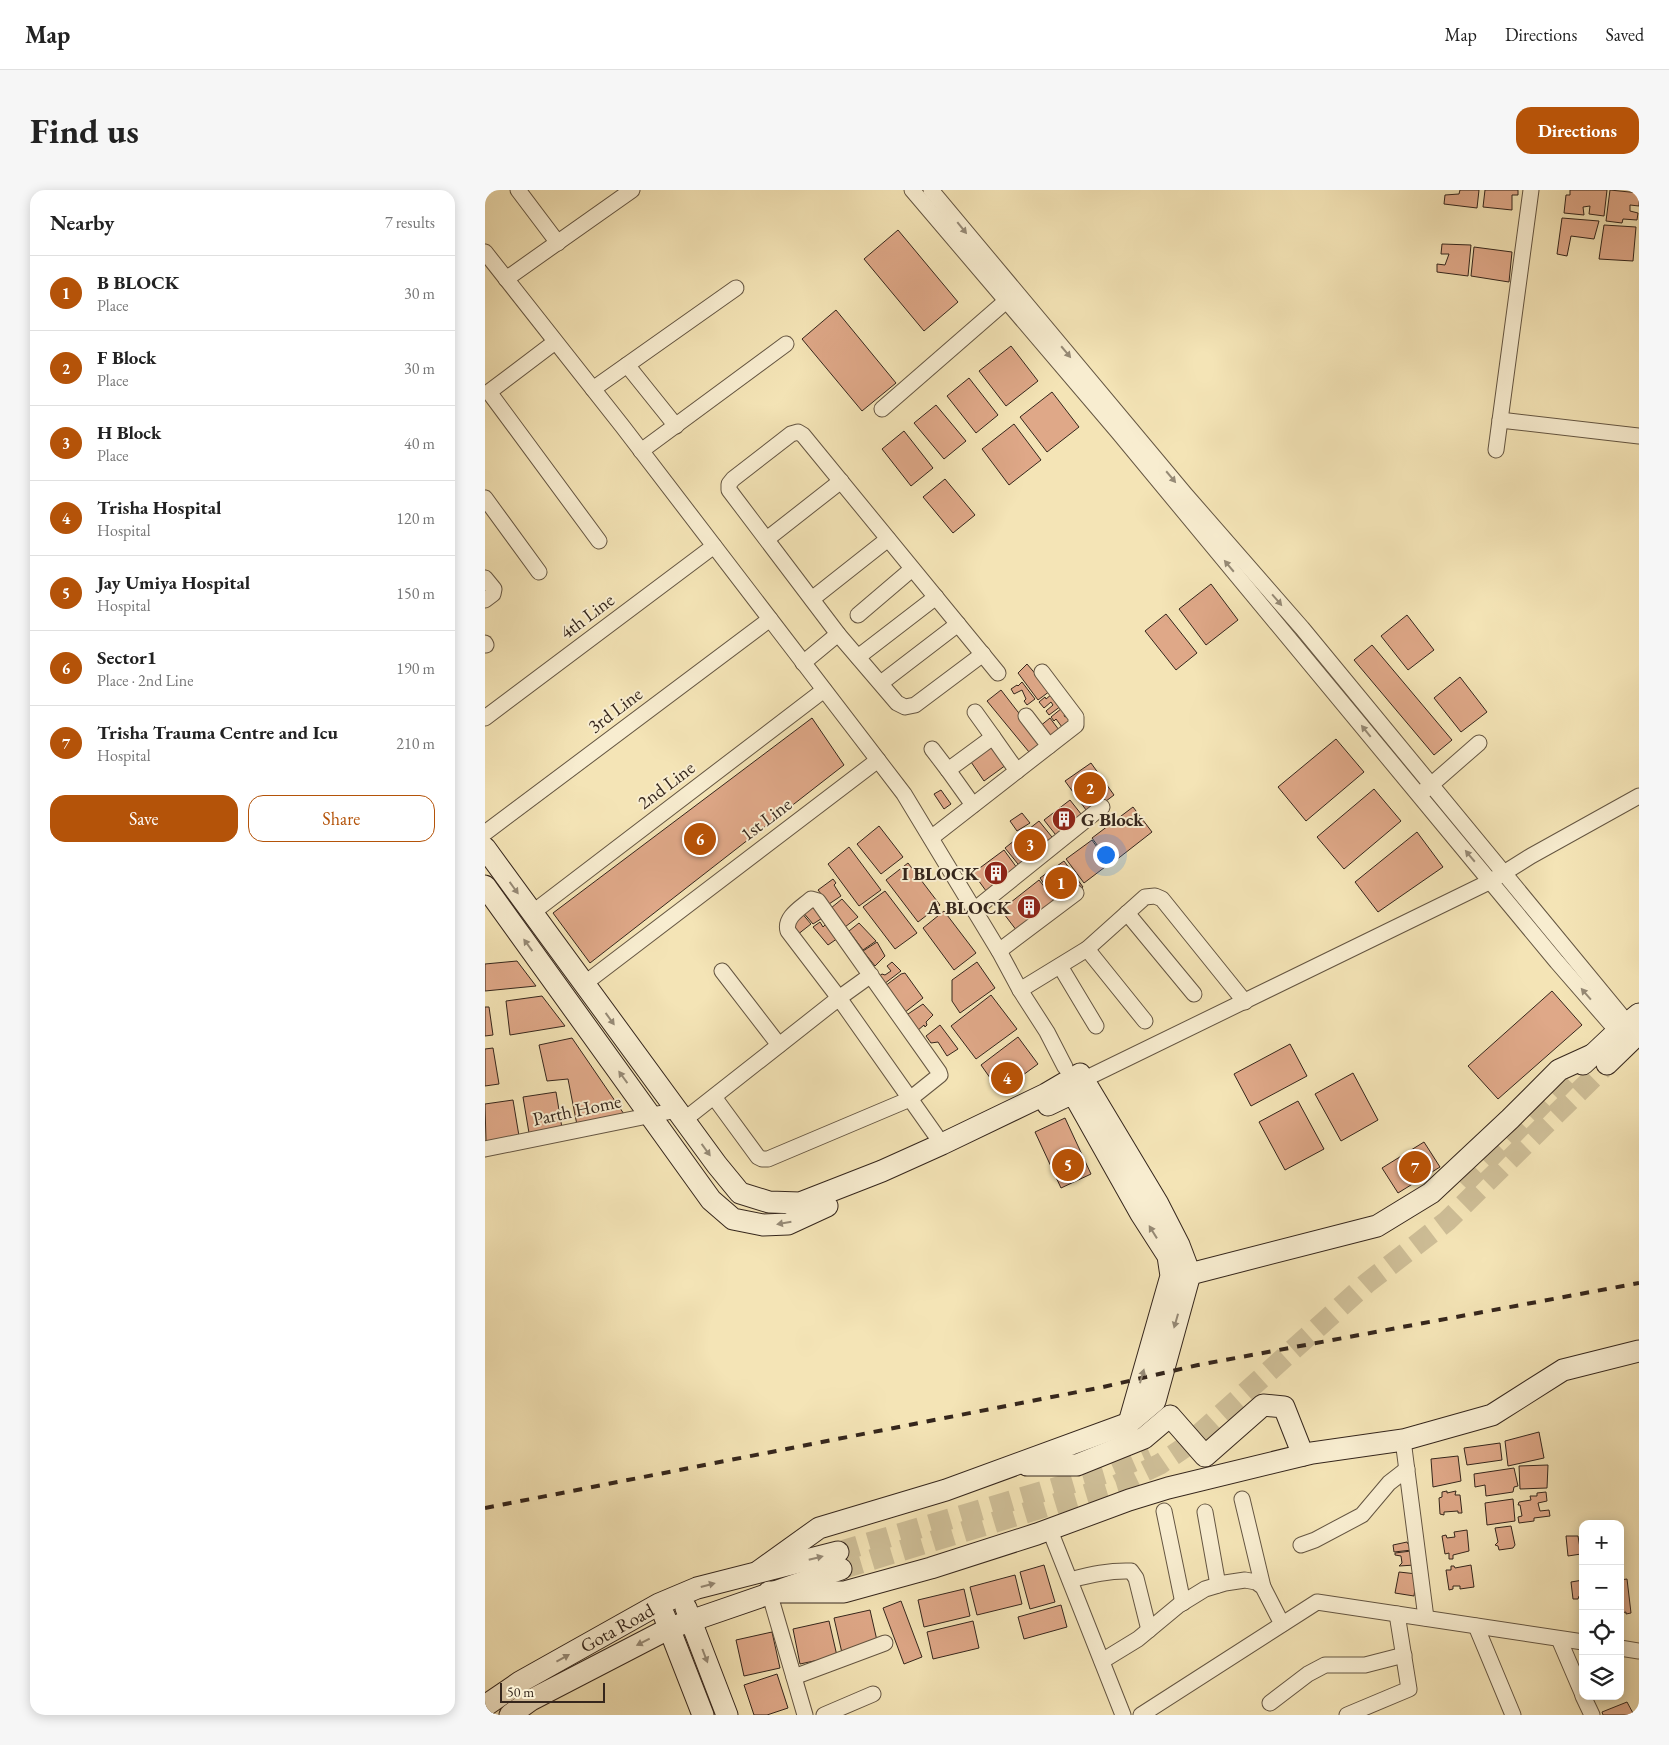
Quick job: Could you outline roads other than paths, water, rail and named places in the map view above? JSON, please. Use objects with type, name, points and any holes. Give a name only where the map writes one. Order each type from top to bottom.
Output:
[{"type":"street","points":[[519,190],[558,243]]},
{"type":"street","points":[[506,280],[632,190]]},
{"type":"street","points":[[912,190],[1011,297],[1090,390],[1557,962],[1631,1030]]},
{"type":"street","points":[[931,190],[1011,297]]},
{"type":"street","points":[[1496,450],[1531,190]]},
{"type":"street","points":[[485,252],[641,451],[904,794],[999,951],[1020,990],[1077,1080],[1141,1214],[1180,1275]]},
{"type":"street","points":[[593,389],[736,288]]},
{"type":"street","points":[[882,409],[1011,297]]},
{"type":"street","points":[[555,342],[486,392],[599,541]]},
{"type":"street","points":[[641,451],[786,344]]},
{"type":"street","points":[[627,365],[676,426]]},
{"type":"street","points":[[1090,390],[1185,494],[1302,628],[1505,873],[1631,1030]]},
{"type":"street","points":[[1501,420],[1639,436]]},
{"type":"street","points":[[983,654],[915,705],[905,706],[897,703],[838,634],[729,490],[729,484],[791,434],[797,432],[803,435],[983,654],[998,673]]},
{"type":"street","points":[[767,539],[841,481]]},
{"type":"street","points":[[485,498],[539,572]]},
{"type":"street","points":[[812,599],[888,539]]},
{"type":"street","name":"4th Line","points":[[485,718],[714,546]]},
{"type":"street","points":[[858,615],[913,569]]},
{"type":"street","points":[[485,578],[494,589],[493,594],[485,600]]},
{"type":"street","points":[[858,657],[936,598]]},
{"type":"street","name":"3rd Line","points":[[485,833],[770,619]]},
{"type":"street","points":[[881,684],[958,624]]},
{"type":"street","points":[[803,663],[838,634]]},
{"type":"street","points":[[931,838],[1076,725],[1076,717],[1042,672]]},
{"type":"street","name":"2nd Line","points":[[532,913],[824,690]]},
{"type":"street","points":[[975,712],[1017,771]]},
{"type":"street","points":[[1026,716],[1049,746]]},
{"type":"street","points":[[948,770],[993,737]]},
{"type":"street","points":[[1419,795],[1479,743]]},
{"type":"street","points":[[932,749],[973,805]]},
{"type":"street","name":"1st Line","points":[[585,984],[878,760]]},
{"type":"street","points":[[485,848],[739,1193],[769,1202],[800,1203],[882,1171],[1245,1002],[1491,881],[1531,856],[1639,796]]},
{"type":"street","points":[[974,910],[1102,807]]},
{"type":"street","points":[[485,886],[711,1200],[733,1219],[763,1226],[788,1224],[1077,1080]]},
{"type":"street","points":[[999,951],[1076,893]]},
{"type":"street","points":[[1020,990],[1087,949],[1145,897],[1155,896],[1162,899],[1245,1002]]},
{"type":"street","points":[[714,1097],[758,1157],[768,1159],[910,1099],[940,1075],[818,901],[811,899],[789,919],[786,925],[788,931],[839,998],[910,1099],[941,1144]]},
{"type":"street","points":[[1127,913],[1194,994]]},
{"type":"street","points":[[1087,949],[1145,1021]]},
{"type":"street","points":[[1060,966],[1096,1026]]},
{"type":"street","points":[[722,971],[779,1045]]},
{"type":"street","points":[[680,1115],[714,1097],[871,975]]},
{"type":"street","points":[[1571,1076],[1600,1059],[1631,1030]]},
{"type":"street","points":[[1180,1275],[1377,1226],[1431,1193],[1559,1070],[1600,1059]]},
{"type":"street","name":"Parth Home","points":[[485,1149],[651,1115],[680,1115]]},
{"type":"street","points":[[759,1572],[819,1528],[946,1490],[1129,1423],[1180,1275]]},
{"type":"street","points":[[805,1715],[769,1592],[844,1592],[931,1568],[1168,1488],[1303,1455],[1403,1440],[1492,1415],[1563,1370],[1639,1351]]},
{"type":"street","points":[[1015,1464],[1077,1465],[1144,1438],[1170,1416],[1205,1456],[1263,1405],[1284,1407],[1303,1455]]},
{"type":"street","points":[[1403,1440],[1426,1618]]},
{"type":"street","points":[[1301,1545],[1315,1540],[1362,1515],[1389,1483],[1407,1469]]},
{"type":"street","points":[[1242,1499],[1263,1587],[1282,1624]]},
{"type":"street","points":[[1163,1511],[1183,1603]]},
{"type":"street","points":[[1205,1512],[1219,1585]]},
{"type":"street","points":[[1049,1528],[1123,1715]]},
{"type":"street","name":"Gota Road","points":[[485,1706],[520,1682],[680,1594],[759,1572],[840,1560],[769,1592],[670,1628],[531,1700],[510,1715]]},
{"type":"street","points":[[1070,1580],[1098,1573],[1131,1571],[1136,1578],[1149,1630]]},
{"type":"street","points":[[1102,1661],[1138,1639],[1183,1603],[1205,1589],[1245,1580],[1256,1582],[1263,1587]]},
{"type":"street","points":[[680,1594],[727,1715]]},
{"type":"street","points":[[1141,1715],[1317,1602],[1579,1642]]},
{"type":"street","points":[[659,1604],[703,1715]]},
{"type":"street","points":[[1347,1715],[1409,1689],[1397,1614]]},
{"type":"street","points":[[1476,1626],[1513,1715]]},
{"type":"street","points":[[1559,1639],[1579,1686]]},
{"type":"street","points":[[794,1677],[885,1643]]},
{"type":"street","points":[[1624,1649],[1639,1651]]},
{"type":"street","points":[[1270,1703],[1308,1674],[1325,1664],[1365,1665],[1404,1655]]},
{"type":"street","points":[[824,1715],[873,1694]]},
{"type":"street","points":[[1585,1700],[1591,1715]]},
{"type":"tunnel","points":[[841,1569],[1117,1485],[1160,1464],[1185,1447],[1367,1283],[1447,1221],[1607,1064]]},
{"type":"tunnel","points":[[1463,1185],[1571,1075]]},
{"type":"tunnel","points":[[838,1552],[1109,1472],[1150,1454]]},
{"type":"railway","points":[[485,1508],[1103,1387],[1198,1365],[1639,1283]]},
{"type":"place","name":"F Block","points":[[1090,788]]},
{"type":"place","name":"G Block","points":[[1064,819]]},
{"type":"place","name":"Sector1","points":[[700,839]]},
{"type":"place","name":"H Block","points":[[1030,845]]},
{"type":"place","name":"I BLOCK","points":[[996,873]]},
{"type":"place","name":"B BLOCK","points":[[1061,883]]},
{"type":"place","name":"A BLOCK","points":[[1029,907]]},
{"type":"place","name":"Trisha Hospital","points":[[1007,1078]]},
{"type":"place","name":"Jay Umiya Hospital","points":[[1068,1165]]},
{"type":"place","name":"Trisha Trauma Centre and Icu","points":[[1415,1167]]}]
